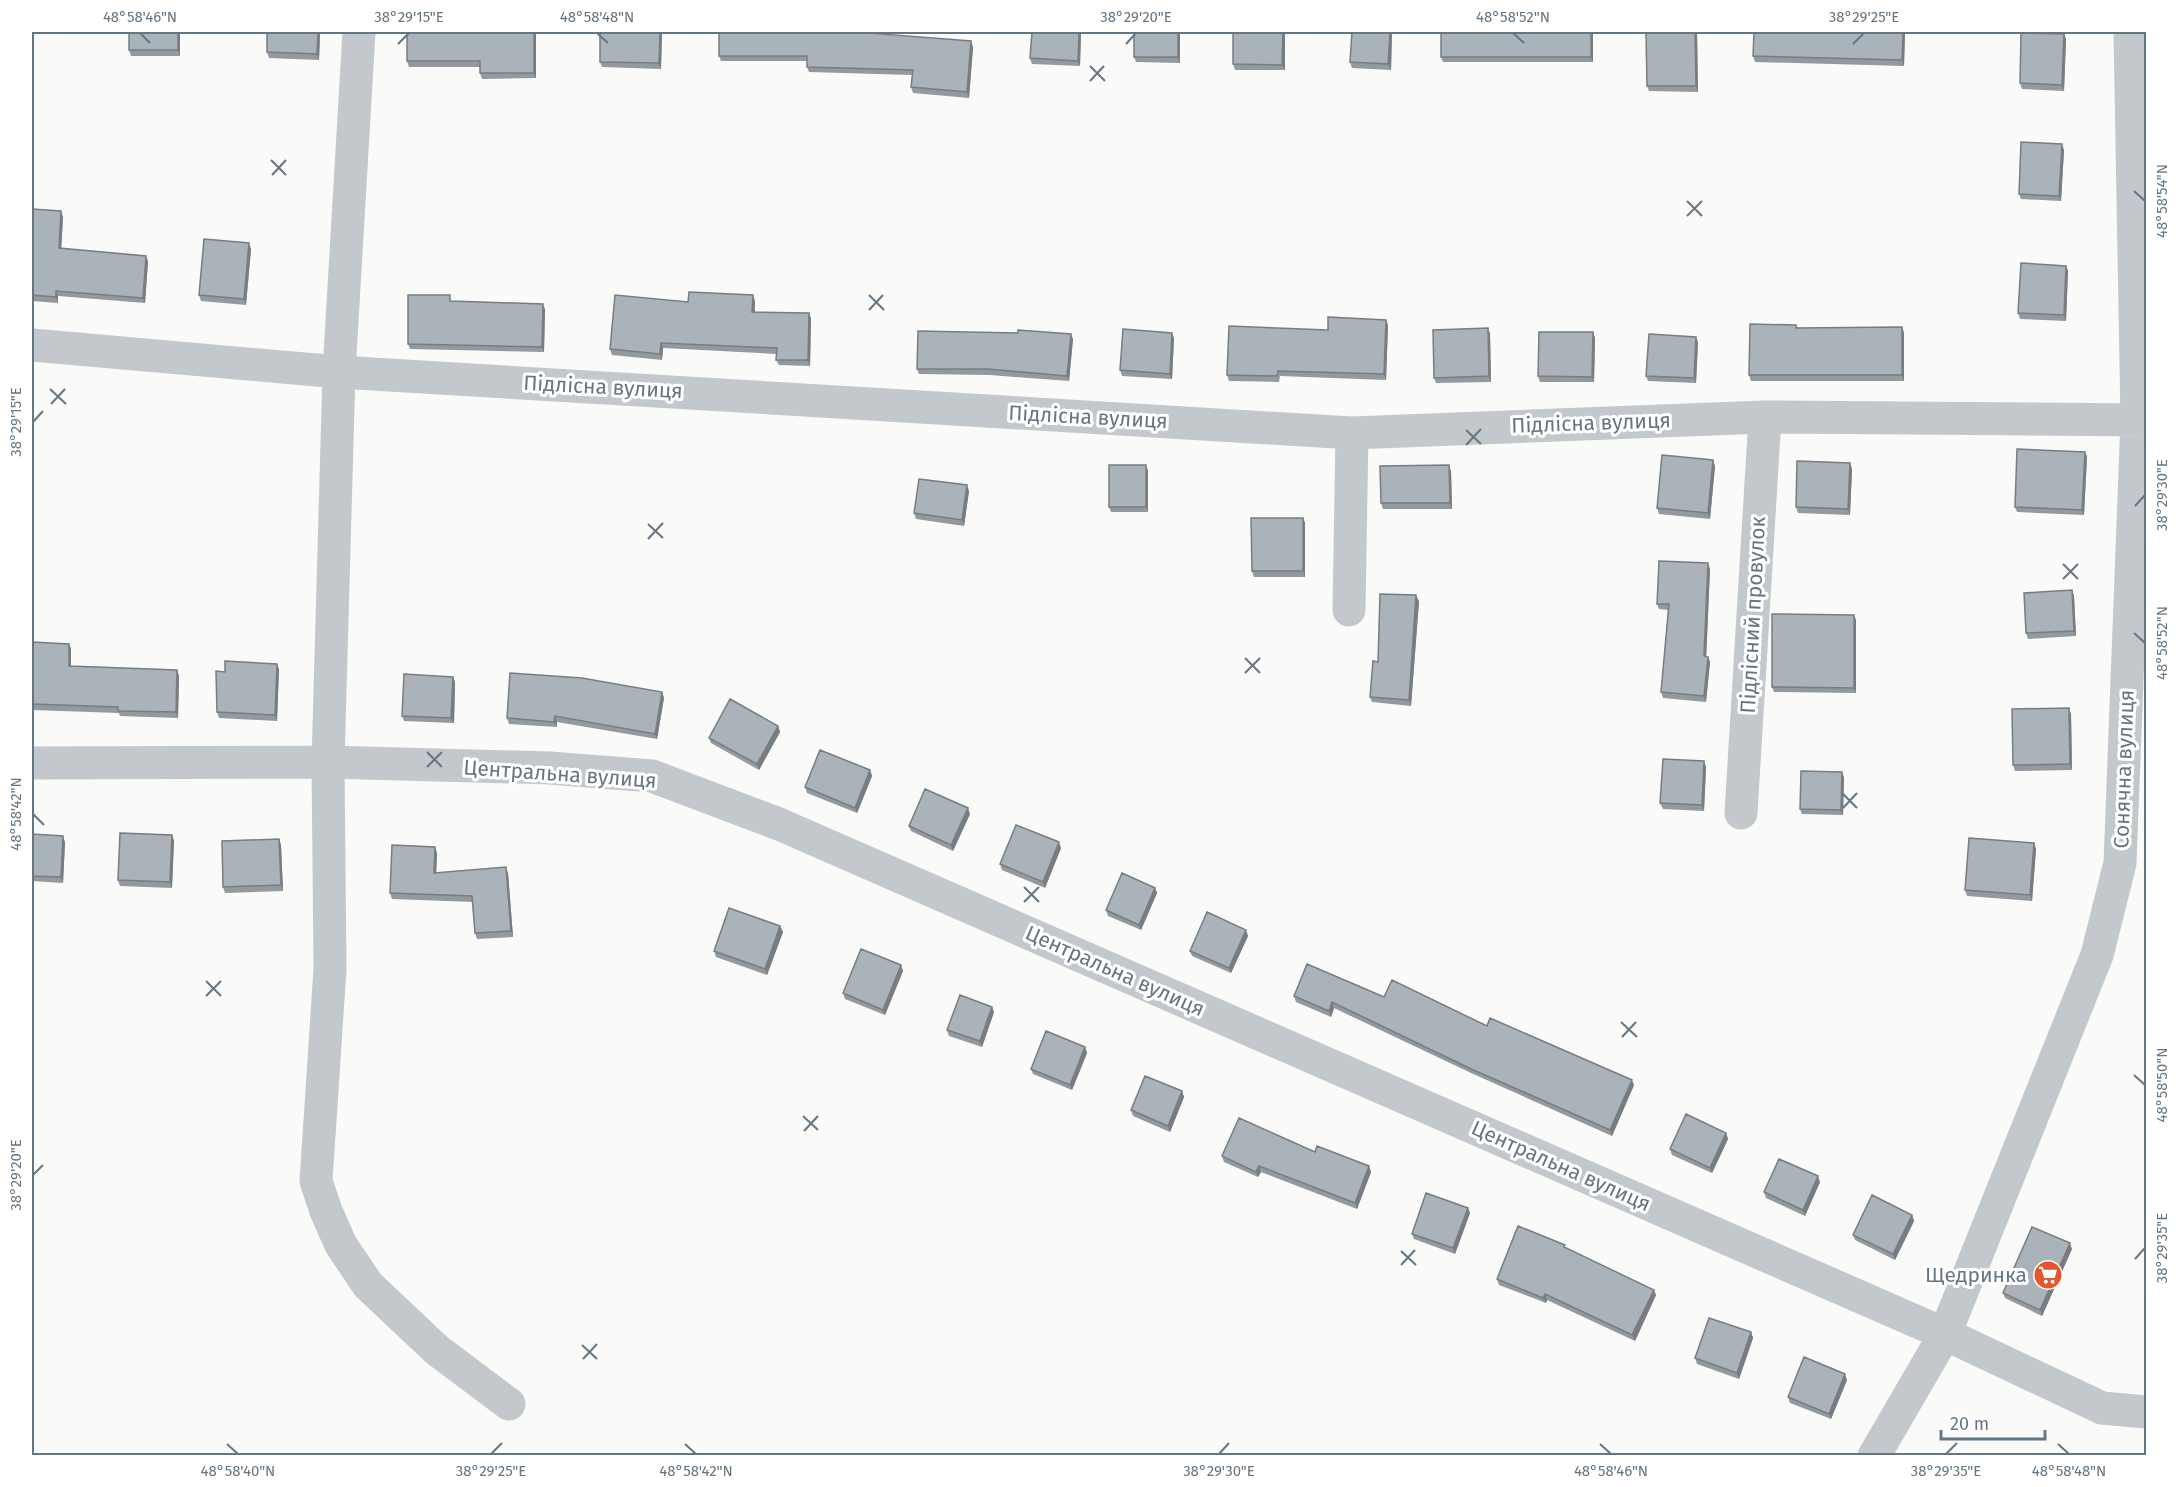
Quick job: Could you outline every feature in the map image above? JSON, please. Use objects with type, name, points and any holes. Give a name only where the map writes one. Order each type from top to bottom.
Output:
[{"type":"street","points":[[359,32],[339,372],[328,762],[330,969],[316,1181],[341,1245],[368,1285],[437,1350],[509,1404]]},
{"type":"street","name":"Сонячна вулиця","points":[[1874,1455],[1945,1334],[2133,863],[2142,420],[2130,32]]},
{"type":"street","name":"Підлісна вулиця","points":[[32,345],[339,372],[1352,432],[1765,417],[2142,420]]},
{"type":"street","name":"Підлісний провулок","points":[[1742,813],[1765,417]]},
{"type":"street","points":[[1349,610],[1352,432]]},
{"type":"street","name":"Центральна вулиця","points":[[32,764],[328,762],[550,768],[652,776],[779,824],[1945,1334],[2102,1408],[2146,1412]]},
{"type":"building","points":[[129,32],[178,32],[178,50],[129,50]]},
{"type":"building","points":[[267,32],[318,32],[317,54],[267,52]]},
{"type":"building","points":[[407,32],[534,32],[534,73],[480,73],[480,61],[407,61]]},
{"type":"building","points":[[600,32],[660,32],[659,63],[600,62]]},
{"type":"building","points":[[719,32],[869,32],[971,41],[967,92],[911,87],[913,70],[807,67],[807,56],[719,56]]},
{"type":"building","points":[[1032,32],[1079,32],[1078,61],[1030,58]]},
{"type":"building","points":[[1134,32],[1178,32],[1178,57],[1134,57]]},
{"type":"building","points":[[1233,32],[1283,32],[1282,65],[1233,64]]},
{"type":"building","points":[[1352,32],[1390,32],[1388,64],[1350,62]]},
{"type":"building","points":[[1441,32],[1591,32],[1591,57],[1441,57]]},
{"type":"building","points":[[1646,32],[1695,32],[1696,86],[1647,86]]},
{"type":"building","points":[[1754,32],[1903,32],[1902,60],[1753,56]]},
{"type":"building","points":[[2021,33],[2064,34],[2062,85],[2020,83]]},
{"type":"building","points":[[2021,142],[2062,144],[2059,196],[2019,194]]},
{"type":"building","points":[[32,209],[61,211],[59,248],[146,256],[143,298],[56,291],[56,297],[32,295]]},
{"type":"building","points":[[204,239],[249,243],[244,299],[199,295]]},
{"type":"building","points":[[2021,263],[2066,266],[2064,315],[2018,313]]},
{"type":"building","points":[[689,292],[753,295],[752,312],[809,313],[808,360],[776,360],[777,348],[661,343],[660,354],[610,349],[615,295],[688,302]]},
{"type":"building","points":[[408,295],[450,295],[450,301],[543,304],[542,347],[408,344]]},
{"type":"building","points":[[1328,317],[1386,320],[1384,374],[1278,371],[1277,376],[1227,375],[1229,326],[1328,330]]},
{"type":"building","points":[[1750,324],[1796,325],[1796,328],[1902,327],[1902,375],[1749,375]]},
{"type":"building","points":[[1488,328],[1489,376],[1434,378],[1433,330]]},
{"type":"building","points":[[1123,329],[1172,333],[1170,374],[1120,370]]},
{"type":"building","points":[[1018,330],[1071,334],[1067,376],[988,369],[917,369],[918,331],[1018,333]]},
{"type":"building","points":[[1539,332],[1593,332],[1592,377],[1538,376]]},
{"type":"building","points":[[1649,334],[1696,337],[1694,378],[1646,376]]},
{"type":"building","points":[[2017,449],[2085,452],[2082,510],[2015,507]]},
{"type":"building","points":[[1662,455],[1713,460],[1708,513],[1657,508]]},
{"type":"building","points":[[1797,461],[1850,463],[1848,509],[1796,507]]},
{"type":"building","points":[[1109,465],[1146,465],[1146,507],[1109,507]]},
{"type":"building","points":[[1449,465],[1450,503],[1381,503],[1380,466]]},
{"type":"building","points":[[919,479],[967,485],[962,520],[914,513]]},
{"type":"building","points":[[1251,518],[1303,518],[1303,571],[1252,571]]},
{"type":"building","points":[[1659,561],[1708,563],[1704,656],[1708,657],[1704,696],[1661,692],[1669,604],[1657,604]]},
{"type":"building","points":[[2072,590],[2074,631],[2026,633],[2024,593]]},
{"type":"building","points":[[1380,594],[1416,595],[1409,700],[1370,697],[1373,661],[1378,662]]},
{"type":"building","points":[[1772,614],[1854,615],[1854,688],[1772,687]]},
{"type":"building","points":[[32,642],[69,644],[69,666],[177,670],[176,712],[118,711],[118,707],[32,704]]},
{"type":"building","points":[[225,661],[277,664],[275,715],[217,712],[216,671],[225,672]]},
{"type":"building","points":[[510,673],[582,678],[662,692],[655,734],[555,716],[554,722],[507,718]]},
{"type":"building","points":[[404,674],[453,677],[451,718],[402,716]]},
{"type":"building","points":[[730,699],[778,726],[757,764],[709,738]]},
{"type":"building","points":[[2069,708],[2070,764],[2013,765],[2012,709]]},
{"type":"building","points":[[820,750],[870,770],[855,808],[805,787]]},
{"type":"building","points":[[1663,759],[1704,761],[1702,805],[1660,803]]},
{"type":"building","points":[[1801,771],[1842,772],[1841,810],[1800,809]]},
{"type":"building","points":[[925,789],[968,808],[951,845],[909,826]]},
{"type":"building","points":[[1016,825],[1059,842],[1043,882],[1000,864]]},
{"type":"building","points":[[120,833],[172,835],[170,882],[118,880]]},
{"type":"building","points":[[32,834],[63,836],[61,877],[32,876]]},
{"type":"building","points":[[1969,838],[2034,843],[2030,895],[1965,890]]},
{"type":"building","points":[[279,839],[281,885],[223,887],[222,841]]},
{"type":"building","points":[[392,845],[435,847],[434,873],[506,867],[511,931],[475,933],[472,896],[390,893]]},
{"type":"building","points":[[1122,873],[1155,888],[1139,925],[1106,910]]},
{"type":"building","points":[[729,908],[780,926],[765,969],[714,951]]},
{"type":"building","points":[[1207,912],[1246,930],[1229,968],[1190,951]]},
{"type":"building","points":[[861,949],[901,965],[883,1010],[843,993]]},
{"type":"building","points":[[1307,964],[1384,997],[1392,980],[1487,1026],[1490,1018],[1632,1080],[1610,1130],[1469,1068],[1332,1002],[1329,1011],[1294,996]]},
{"type":"building","points":[[960,995],[992,1007],[980,1041],[947,1030]]},
{"type":"building","points":[[1046,1031],[1085,1047],[1070,1085],[1031,1069]]},
{"type":"building","points":[[1145,1076],[1182,1091],[1168,1126],[1131,1110]]},
{"type":"building","points":[[1686,1114],[1726,1133],[1710,1168],[1670,1149]]},
{"type":"building","points":[[1239,1118],[1315,1152],[1317,1146],[1369,1166],[1355,1203],[1259,1166],[1256,1172],[1222,1156]]},
{"type":"building","points":[[1779,1159],[1818,1176],[1803,1210],[1764,1192]]},
{"type":"building","points":[[1426,1193],[1468,1208],[1453,1248],[1412,1234]]},
{"type":"building","points":[[1872,1195],[1912,1215],[1893,1254],[1853,1235]]},
{"type":"building","points":[[1518,1226],[1565,1245],[1564,1247],[1654,1290],[1632,1335],[1545,1294],[1543,1298],[1497,1279]]},
{"type":"building","points":[[2032,1227],[2070,1243],[2040,1310],[2003,1293]]},
{"type":"building","points":[[1709,1318],[1751,1332],[1737,1373],[1695,1358]]},
{"type":"building","points":[[1804,1357],[1845,1374],[1829,1414],[1788,1397]]},
{"type":"place","name":"Щедринка","points":[[2048,1275]]}]
